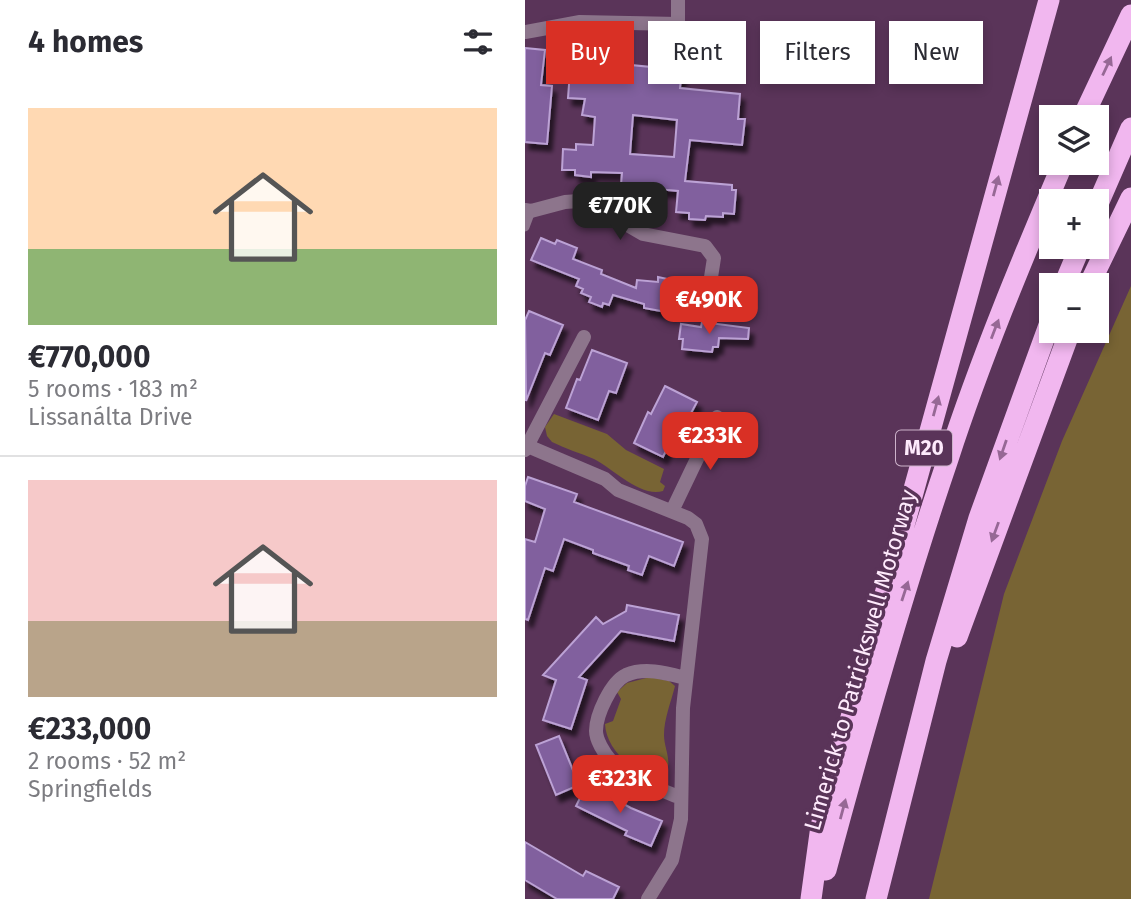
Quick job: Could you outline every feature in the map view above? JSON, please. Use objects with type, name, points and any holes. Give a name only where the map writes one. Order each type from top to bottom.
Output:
[{"type":"highway","name":"M20","points":[[811,899],[821,826],[1049,0]]},
{"type":"highway","points":[[1089,105],[1131,15]]},
{"type":"highway","points":[[1104,189],[1131,128]]},
{"type":"highway","name":"Limerick to Patrickswell Motorway","points":[[819,899],[872,699],[948,457],[1008,296],[1058,175]]},
{"type":"highway","points":[[1095,273],[1131,198]]},
{"type":"highway","points":[[876,899],[936,661],[979,518],[1043,343]]},
{"type":"highway","points":[[876,899],[948,661],[1065,343]]},
{"type":"street","points":[[678,0],[678,21]]},
{"type":"street","points":[[525,33],[580,22],[648,23]]},
{"type":"street","points":[[528,211],[579,201],[602,210],[642,234],[705,246],[714,258],[709,290]]},
{"type":"street","points":[[585,337],[526,447],[595,474],[618,490],[672,511],[696,524],[702,539],[685,678],[681,819],[672,859],[648,899]]},
{"type":"street","points":[[672,511],[717,417]]},
{"type":"street","points":[[681,798],[620,769],[609,758],[596,729],[603,705],[621,678],[647,671],[685,678]]},
{"type":"lane","points":[[525,227],[528,211]]},
{"type":"shaded area","points":[[1131,286],[1131,899],[929,899],[1004,594],[1062,441],[1106,343],[1109,343],[1109,335]]},
{"type":"shaded area","points":[[554,414],[607,434],[626,450],[664,469],[660,482],[665,486],[663,491],[645,490],[594,459],[552,442],[545,427]]},
{"type":"shaded area","points":[[650,677],[669,681],[675,686],[665,723],[664,741],[668,767],[662,777],[642,772],[624,760],[611,743],[605,724],[613,721],[621,699],[617,692],[627,683]]},
{"type":"building","points":[[525,48],[545,50],[541,85],[552,86],[547,144],[525,142]]},
{"type":"building","points":[[634,65],[648,67],[648,84],[680,84],[680,88],[740,94],[738,119],[745,119],[742,145],[690,140],[685,181],[732,185],[732,190],[736,190],[734,214],[723,213],[723,217],[706,216],[705,220],[689,219],[689,213],[676,212],[678,191],[646,188],[645,192],[629,191],[629,186],[621,185],[622,173],[591,172],[591,177],[575,175],[575,170],[562,170],[563,149],[576,150],[576,144],[593,145],[595,117],[582,115],[585,99],[568,98],[569,84],[634,84]],"holes":[[[633,115],[677,120],[674,157],[630,154]]]},
{"type":"building","points":[[541,238],[555,244],[557,240],[577,248],[573,259],[602,270],[601,274],[636,288],[637,280],[658,282],[658,277],[677,281],[672,313],[644,308],[644,304],[613,295],[609,305],[603,303],[602,307],[589,302],[591,297],[581,293],[583,289],[576,286],[579,279],[531,260]]},
{"type":"building","points":[[529,311],[563,325],[550,355],[545,353],[526,401],[525,320]]},
{"type":"building","points":[[702,322],[749,328],[748,339],[719,338],[718,347],[713,347],[712,352],[682,349],[683,339],[679,339],[681,324],[701,327]]},
{"type":"building","points":[[592,350],[627,363],[616,393],[609,391],[598,420],[566,408]]},
{"type":"building","points":[[665,386],[697,402],[682,430],[678,426],[663,457],[634,443],[648,412],[651,414]]},
{"type":"building","points":[[528,477],[577,494],[574,502],[683,542],[674,566],[649,556],[642,575],[628,570],[629,566],[564,539],[553,571],[545,568],[528,620],[525,619],[525,539],[535,542],[545,509],[525,501]]},
{"type":"building","points":[[627,605],[679,615],[674,641],[621,631],[579,677],[587,680],[571,729],[543,720],[556,680],[543,675],[596,617],[603,624],[626,611]]},
{"type":"building","points":[[559,736],[579,785],[556,795],[536,745]]},
{"type":"building","points":[[587,784],[662,821],[651,846],[625,835],[627,831],[576,806]]},
{"type":"building","points":[[525,842],[583,876],[586,871],[619,887],[613,899],[557,899],[525,880]]}]
